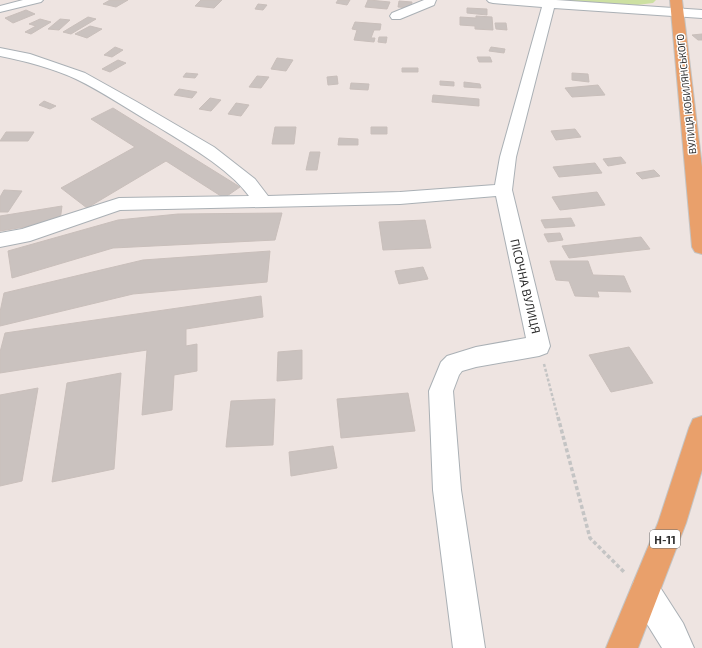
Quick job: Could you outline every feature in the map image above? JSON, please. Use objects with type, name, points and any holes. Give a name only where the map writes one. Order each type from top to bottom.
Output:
[{"type":"main road","name":"ВУЛИЦЯ КОБИЛЯНСЬКОГО","points":[[677,6],[702,247]]},
{"type":"main road","name":"Н-11","points":[[622,648],[672,523],[702,428]]},
{"type":"street","points":[[0,9],[37,0]]},
{"type":"street","points":[[396,16],[430,3],[430,0]]},
{"type":"street","points":[[493,0],[677,6],[702,14]]},
{"type":"street","name":"ПІСОЧНА ВУЛИЦЯ","points":[[469,648],[447,490],[441,391],[449,369],[455,363],[476,356],[539,346],[503,190],[508,157],[550,2]]},
{"type":"street","points":[[0,52],[25,57],[80,76],[132,105],[208,151],[249,183],[263,202]]},
{"type":"street","points":[[0,240],[23,236],[119,204],[400,198],[503,190]]},
{"type":"street","points":[[645,592],[672,634],[678,648]]},
{"type":"path","points":[[539,346],[590,538],[645,592]]},
{"type":"green space","points":[[559,0],[656,0],[653,3],[637,5]]},
{"type":"building","points":[[110,0],[128,0],[116,7],[103,4]]},
{"type":"building","points":[[201,0],[222,0],[214,8],[195,6]]},
{"type":"building","points":[[338,0],[350,0],[347,5],[336,3]]},
{"type":"building","points":[[368,0],[390,2],[387,9],[365,7]]},
{"type":"building","points":[[399,1],[412,2],[411,8],[398,7]]},
{"type":"building","points":[[258,4],[267,5],[263,10],[255,9]]},
{"type":"building","points":[[467,8],[487,9],[487,15],[467,13]]},
{"type":"building","points":[[26,10],[35,14],[13,23],[5,18]]},
{"type":"building","points":[[476,16],[492,17],[493,30],[475,29],[475,26],[460,25],[460,17],[476,18]]},
{"type":"building","points":[[88,17],[96,19],[71,34],[63,32]]},
{"type":"building","points":[[40,19],[51,22],[31,34],[25,32],[36,26],[29,24]]},
{"type":"building","points":[[60,19],[70,20],[59,30],[48,29]]},
{"type":"building","points":[[355,22],[381,24],[380,30],[374,30],[371,38],[375,38],[374,42],[354,40],[357,30],[352,29]]},
{"type":"building","points":[[495,23],[506,23],[507,30],[496,29]]},
{"type":"building","points":[[90,26],[102,29],[87,38],[75,34]]},
{"type":"building","points":[[702,34],[702,40],[698,40],[692,35]]},
{"type":"building","points":[[379,37],[387,37],[386,43],[378,42]]},
{"type":"building","points":[[115,47],[123,50],[112,57],[104,55]]},
{"type":"building","points":[[491,47],[505,49],[504,53],[489,51]]},
{"type":"building","points":[[477,57],[490,57],[492,62],[479,62]]},
{"type":"building","points":[[277,58],[293,60],[286,71],[271,69]]},
{"type":"building","points":[[118,60],[126,63],[110,72],[102,69]]},
{"type":"building","points":[[402,68],[418,68],[418,72],[402,72]]},
{"type":"building","points":[[186,73],[198,74],[195,78],[183,77]]},
{"type":"building","points":[[572,73],[588,74],[589,82],[572,80]]},
{"type":"building","points":[[257,76],[269,77],[261,88],[249,87]]},
{"type":"building","points":[[337,76],[338,84],[328,85],[327,77]]},
{"type":"building","points":[[440,81],[454,82],[454,86],[440,85]]},
{"type":"building","points":[[464,82],[480,84],[481,88],[464,87]]},
{"type":"building","points":[[351,83],[369,84],[368,90],[350,89]]},
{"type":"building","points":[[598,85],[605,95],[572,97],[565,88]]},
{"type":"building","points":[[179,89],[197,92],[192,98],[174,95]]},
{"type":"building","points":[[433,95],[479,99],[479,106],[432,102]]},
{"type":"building","points":[[210,98],[221,100],[211,111],[199,109]]},
{"type":"building","points":[[44,101],[56,106],[50,109],[39,105]]},
{"type":"building","points":[[236,103],[249,105],[241,116],[228,114]]},
{"type":"building","points":[[113,108],[240,187],[224,198],[166,161],[87,208],[61,188],[135,147],[91,119]]},
{"type":"building","points":[[275,127],[296,127],[294,144],[272,144]]},
{"type":"building","points":[[371,127],[387,127],[387,134],[371,134]]},
{"type":"building","points":[[575,129],[581,137],[556,140],[551,131]]},
{"type":"building","points":[[6,132],[34,132],[28,141],[0,141]]},
{"type":"building","points":[[339,138],[358,139],[358,145],[338,145]]},
{"type":"building","points":[[310,152],[320,152],[317,170],[306,170]]},
{"type":"building","points":[[621,157],[626,163],[608,166],[603,159]]},
{"type":"building","points":[[595,163],[602,173],[559,177],[553,167]]},
{"type":"building","points":[[654,170],[660,176],[642,179],[636,173]]},
{"type":"building","points":[[4,190],[22,191],[8,212],[0,212],[0,197]]},
{"type":"building","points":[[597,192],[605,205],[560,210],[552,197]]},
{"type":"building","points":[[62,206],[60,221],[0,231],[0,216]]},
{"type":"building","points":[[282,213],[275,240],[113,248],[12,278],[8,251],[118,220],[178,214]]},
{"type":"building","points":[[571,218],[575,226],[545,228],[541,220]]},
{"type":"building","points":[[425,220],[431,248],[383,250],[379,222]]},
{"type":"building","points":[[560,233],[563,240],[548,242],[544,234]]},
{"type":"building","points":[[641,237],[650,249],[569,258],[562,246]]},
{"type":"building","points":[[270,251],[267,282],[133,294],[0,326],[0,312],[4,293],[143,260]]},
{"type":"building","points":[[550,261],[588,261],[593,275],[624,276],[631,292],[597,291],[599,297],[575,296],[569,281],[556,280]]},
{"type":"building","points":[[423,267],[428,279],[399,284],[395,271]]},
{"type":"building","points":[[261,296],[263,317],[186,329],[186,346],[197,344],[197,371],[174,375],[172,410],[142,415],[147,350],[0,373],[0,352],[5,333]]},
{"type":"building","points":[[629,347],[653,383],[611,392],[589,355]]},
{"type":"building","points":[[302,350],[302,379],[277,381],[278,352]]},
{"type":"building","points":[[121,373],[114,469],[52,482],[67,383]]},
{"type":"building","points":[[38,388],[22,481],[0,486],[0,395]]},
{"type":"building","points":[[408,393],[415,431],[341,438],[337,399]]},
{"type":"building","points":[[275,399],[273,445],[226,447],[231,401]]},
{"type":"building","points":[[333,446],[337,468],[291,476],[289,452]]}]
